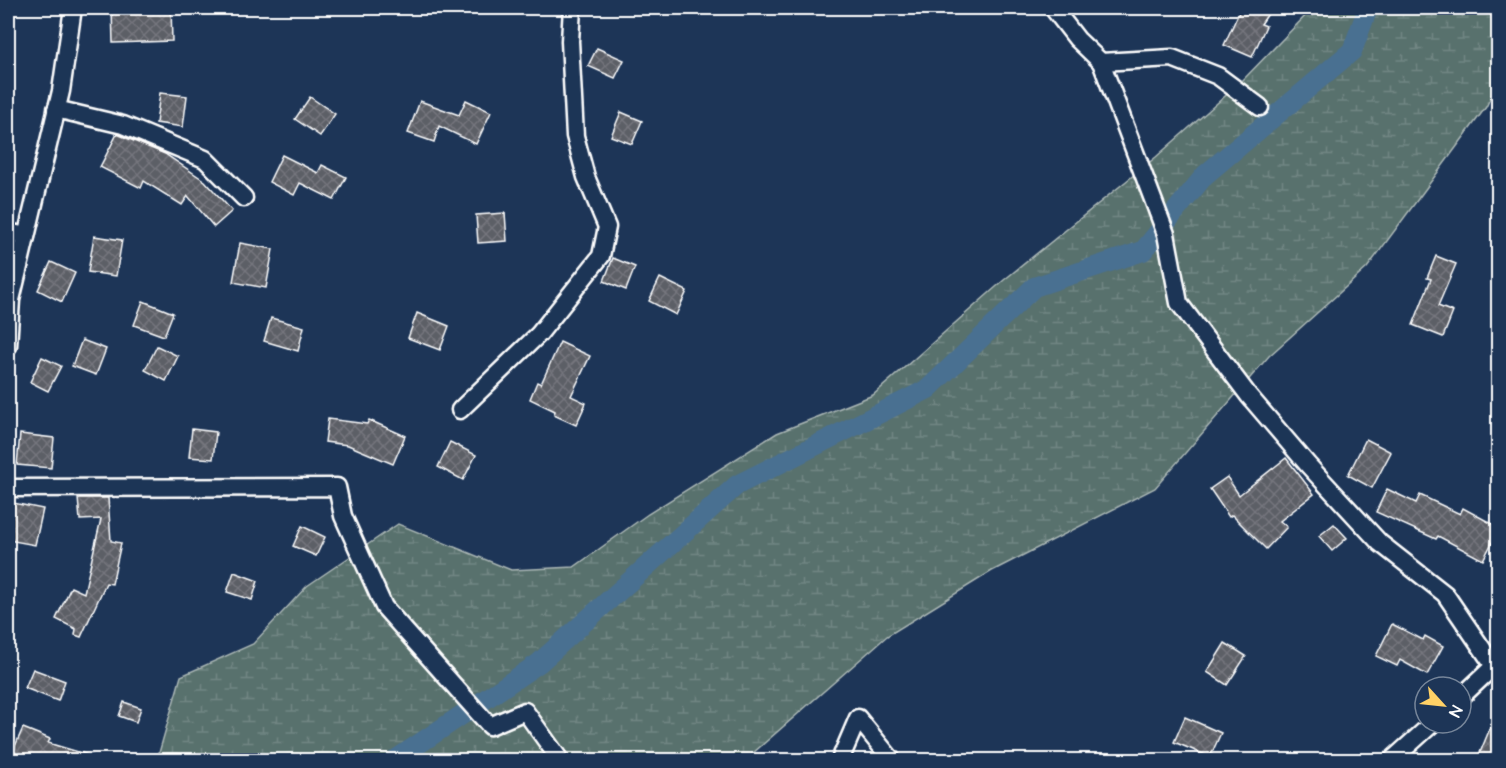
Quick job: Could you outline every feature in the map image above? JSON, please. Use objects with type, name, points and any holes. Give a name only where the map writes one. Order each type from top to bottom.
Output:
[{"type":"street","points":[[8,346],[11,300],[56,109],[73,8]]},
{"type":"street","points":[[460,410],[539,334],[601,256],[607,227],[586,177],[575,136],[570,41],[572,8]]},
{"type":"street","points":[[1053,8],[1077,39],[1101,62],[1163,226],[1179,303],[1225,366],[1308,465],[1380,543],[1444,594],[1496,668],[1473,687]]},
{"type":"street","points":[[1101,62],[1172,58],[1218,76],[1260,107]]},
{"type":"street","points":[[56,109],[123,125],[205,159],[244,198]]},
{"type":"street","points":[[8,232],[26,236]]},
{"type":"street","points":[[8,488],[337,487],[343,516],[384,608],[490,726],[525,711],[560,760]]},
{"type":"street","points":[[840,760],[858,718],[892,760]]},
{"type":"street","points":[[1392,760],[1420,735]]},
{"type":"green space","points":[[1313,8],[1498,8],[1498,82],[1486,107],[1367,268],[1269,356],[1155,488],[992,571],[887,636],[745,760],[157,760],[181,676],[253,644],[307,586],[398,524],[511,570],[574,567],[648,514],[777,433],[873,395],[1004,280],[1156,157],[1241,82]]},
{"type":"building","points":[[112,8],[171,8],[172,41],[113,43]]},
{"type":"building","points":[[1241,8],[1272,8],[1261,24],[1266,26],[1252,57],[1224,45]]},
{"type":"building","points":[[597,48],[624,60],[615,78],[588,66]]},
{"type":"building","points":[[160,93],[187,96],[183,127],[156,123]]},
{"type":"building","points":[[310,97],[335,114],[320,136],[295,119]]},
{"type":"building","points":[[466,100],[491,112],[476,144],[439,126],[434,142],[408,133],[420,101],[459,115]]},
{"type":"building","points":[[621,112],[642,121],[632,144],[611,136]]},
{"type":"building","points":[[117,134],[165,154],[205,181],[232,211],[214,227],[188,196],[182,205],[144,181],[141,188],[100,167]]},
{"type":"building","points":[[282,155],[318,173],[322,165],[346,177],[334,200],[300,183],[294,195],[269,182]]},
{"type":"building","points":[[505,213],[507,241],[478,243],[476,215]]},
{"type":"building","points":[[94,236],[122,240],[116,276],[88,272]]},
{"type":"building","points":[[240,243],[273,249],[266,288],[233,282]]},
{"type":"building","points":[[1436,256],[1456,264],[1438,306],[1453,312],[1443,337],[1413,325],[1431,279],[1427,278]]},
{"type":"building","points":[[613,258],[635,267],[626,290],[604,281]]},
{"type":"building","points":[[51,262],[75,273],[62,302],[38,290]]},
{"type":"building","points":[[660,278],[687,291],[676,315],[649,301]]},
{"type":"building","points":[[143,301],[173,313],[164,336],[134,325]]},
{"type":"building","points":[[417,313],[449,326],[440,350],[408,338]]},
{"type":"building","points":[[271,318],[304,327],[298,351],[264,341]]},
{"type":"building","points":[[82,340],[106,349],[96,375],[72,366]]},
{"type":"building","points":[[560,342],[590,356],[571,396],[586,403],[576,425],[554,415],[555,411],[530,399],[537,382],[541,384]]},
{"type":"building","points":[[157,346],[178,356],[166,381],[145,370]]},
{"type":"building","points":[[42,357],[61,366],[48,391],[30,382]]},
{"type":"building","points":[[328,419],[367,424],[369,420],[405,436],[393,464],[348,445],[325,442]]},
{"type":"building","points":[[192,429],[216,432],[213,459],[189,457]]},
{"type":"building","points":[[20,434],[54,438],[51,468],[17,465]]},
{"type":"building","points":[[1366,439],[1391,452],[1372,488],[1348,475]]},
{"type":"building","points":[[450,442],[476,455],[463,480],[438,467]]},
{"type":"building","points":[[1286,458],[1314,494],[1280,521],[1287,527],[1266,549],[1232,515],[1229,517],[1210,489],[1227,477],[1239,495]]},
{"type":"building","points":[[1387,489],[1416,503],[1420,495],[1460,514],[1463,508],[1498,527],[1483,560],[1438,536],[1436,539],[1376,512]]},
{"type":"building","points":[[78,498],[108,498],[111,541],[121,543],[112,584],[106,583],[81,637],[75,635],[76,629],[56,619],[71,587],[84,593],[101,519],[80,520]]},
{"type":"building","points":[[13,503],[43,509],[35,545],[8,540]]},
{"type":"building","points":[[1334,524],[1347,538],[1332,551],[1319,536]]},
{"type":"building","points":[[302,526],[325,537],[316,556],[293,546]]},
{"type":"building","points":[[234,572],[258,581],[252,600],[227,592]]},
{"type":"building","points":[[1392,624],[1423,640],[1425,636],[1443,646],[1427,675],[1400,660],[1397,666],[1376,656]]},
{"type":"building","points":[[1225,643],[1246,656],[1227,685],[1207,672]]},
{"type":"building","points":[[33,669],[65,681],[58,701],[25,688]]},
{"type":"building","points":[[124,702],[141,708],[136,722],[119,716]]},
{"type":"building","points":[[1498,709],[1498,760],[1477,760]]},
{"type":"building","points":[[1185,717],[1221,733],[1210,757],[1174,742]]},
{"type":"building","points":[[23,728],[50,739],[48,743],[95,757],[94,760],[9,760]]},
{"type":"waterway","points":[[395,760],[539,663],[737,485],[928,389],[1034,287],[1143,251],[1205,175],[1352,51],[1368,8]]}]
